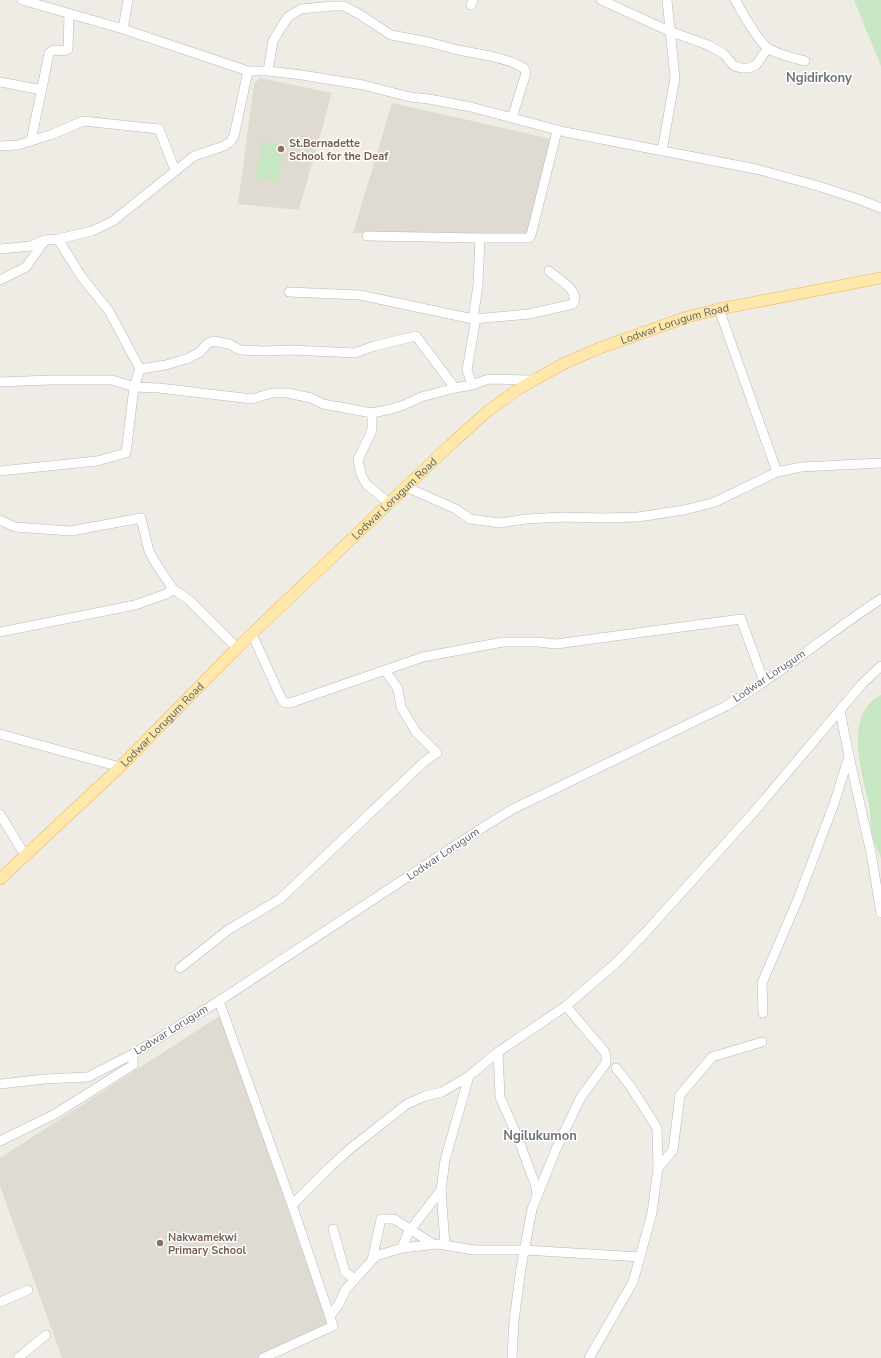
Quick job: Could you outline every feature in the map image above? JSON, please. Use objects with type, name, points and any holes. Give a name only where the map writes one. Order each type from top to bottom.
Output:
[{"type":"main road","name":"Lodwar Lorugum Road","points":[[0,878],[4,869],[25,855],[120,767],[237,648],[450,445],[488,411],[532,380],[597,349],[687,317],[719,309],[881,278]]},
{"type":"street","points":[[22,0],[123,29],[248,71],[268,71],[302,75],[363,86],[410,97],[459,105],[557,131],[756,169],[818,186],[881,208]]},
{"type":"street","points":[[123,29],[128,0]]},
{"type":"street","points":[[601,0],[669,31],[708,45],[724,54],[733,65],[745,68],[752,67],[756,65],[768,48]]},
{"type":"street","points":[[662,151],[674,78],[666,0]]},
{"type":"street","points":[[735,0],[752,28],[768,48],[805,61]]},
{"type":"street","points":[[268,71],[273,41],[288,17],[301,9],[309,7],[346,3],[359,14],[392,35],[490,56],[512,62],[524,68],[526,73],[512,118]]},
{"type":"street","points":[[32,141],[49,53],[53,50],[64,51],[68,49],[69,14]]},
{"type":"street","points":[[0,249],[32,246],[46,240],[58,239],[92,231],[113,221],[194,156],[224,146],[230,142],[234,136],[248,71]]},
{"type":"street","points":[[0,82],[37,89],[42,88]]},
{"type":"street","points":[[0,146],[18,145],[32,141],[53,134],[83,120],[159,130],[175,170]]},
{"type":"street","points":[[367,236],[529,238],[557,131]]},
{"type":"street","points":[[472,386],[467,370],[475,324],[474,319],[478,285],[480,238]]},
{"type":"street","points":[[0,471],[97,461],[126,453],[134,387],[140,369],[109,311],[81,276],[58,239]]},
{"type":"street","points":[[0,280],[26,267],[46,240]]},
{"type":"street","points":[[289,292],[360,295],[474,319],[529,314],[573,304],[573,292],[550,271]]},
{"type":"street","points":[[719,309],[777,472]]},
{"type":"street","points":[[140,369],[166,365],[189,358],[200,352],[207,344],[213,341],[229,344],[240,350],[355,352],[416,336],[455,388]]},
{"type":"street","points":[[0,382],[112,380],[134,387],[158,388],[252,399],[272,393],[288,393],[311,398],[323,404],[372,412],[391,409],[421,397],[455,388],[472,386],[489,379],[532,380]]},
{"type":"street","points":[[372,412],[372,430],[358,460],[361,474],[366,484],[389,503]]},
{"type":"street","points":[[406,487],[456,509],[470,519],[500,523],[526,519],[563,517],[638,517],[684,510],[715,502],[777,472],[814,466],[881,464]]},
{"type":"street","points":[[0,520],[15,527],[71,531],[141,518],[149,550],[173,589],[189,600],[237,648]]},
{"type":"street","points":[[0,632],[135,605],[166,594],[173,589]]},
{"type":"street","name":"Lodwar Lorugum","points":[[0,1084],[88,1077],[133,1054],[219,1001],[513,809],[746,695],[881,599]]},
{"type":"street","points":[[252,634],[282,700],[285,703],[290,703],[423,657],[484,644],[503,642],[538,642],[556,644],[741,619],[764,682]]},
{"type":"street","points":[[292,1205],[351,1148],[407,1104],[425,1096],[442,1092],[469,1076],[498,1052],[566,1006],[616,963],[753,813],[862,684],[881,666]]},
{"type":"street","points":[[180,968],[228,930],[280,900],[425,762],[437,753],[416,732],[401,707],[398,689],[385,670]]},
{"type":"street","points":[[840,711],[872,853],[881,913]]},
{"type":"street","points":[[0,734],[120,767]]},
{"type":"street","points":[[763,1013],[762,983],[798,900],[834,804],[849,756]]},
{"type":"street","points":[[0,814],[25,855]]},
{"type":"street","points":[[219,1001],[292,1205],[333,1326],[263,1358]]},
{"type":"street","points":[[512,1358],[514,1321],[524,1250],[532,1209],[556,1149],[581,1097],[606,1063],[606,1055],[604,1051],[566,1006]]},
{"type":"street","points":[[658,1168],[673,1150],[680,1095],[712,1057],[762,1042]]},
{"type":"street","points":[[498,1052],[500,1097],[518,1138],[538,1195]]},
{"type":"street","points":[[0,1142],[55,1114],[132,1065],[133,1054]]},
{"type":"street","points":[[589,1358],[633,1282],[652,1213],[658,1168],[657,1128],[616,1068]]},
{"type":"street","points":[[445,1245],[441,1190],[445,1160],[469,1076]]},
{"type":"street","points":[[402,1248],[411,1230],[441,1190]]},
{"type":"street","points":[[372,1260],[381,1219],[394,1219],[433,1244]]},
{"type":"street","points":[[333,1229],[345,1272],[355,1279]]},
{"type":"street","points":[[330,1316],[339,1304],[346,1289],[376,1256],[402,1248],[433,1244],[474,1250],[524,1250],[640,1257]]},
{"type":"street","points":[[0,1302],[28,1290]]},
{"type":"street","points":[[18,1358],[46,1335]]},
{"type":"shaded area","name":"St.Bernadette School for the Deaf","points":[[260,78],[332,93],[299,210],[238,204],[254,84]]},
{"type":"shaded area","points":[[392,103],[552,139],[528,236],[353,233]]},
{"type":"shaded area","name":"Nakwamekwi Primary School","points":[[221,1015],[328,1326],[258,1358],[62,1358],[0,1186],[0,1158]]},
{"type":"green space","points":[[854,0],[881,0],[881,66]]},
{"type":"green space","points":[[263,142],[285,146],[278,182],[255,177]]},
{"type":"green space","points":[[881,695],[881,858],[875,845],[871,828],[869,805],[858,745],[862,716],[869,704]]},
{"type":"place","name":"St.Bernadette School for the Deaf","points":[[281,149]]},
{"type":"place","name":"Nakwamekwi Primary School","points":[[160,1243]]},
{"type":"district","name":"Ngidirkony","points":[[819,78]]},
{"type":"district","name":"Ngilukumon","points":[[540,1136]]}]
